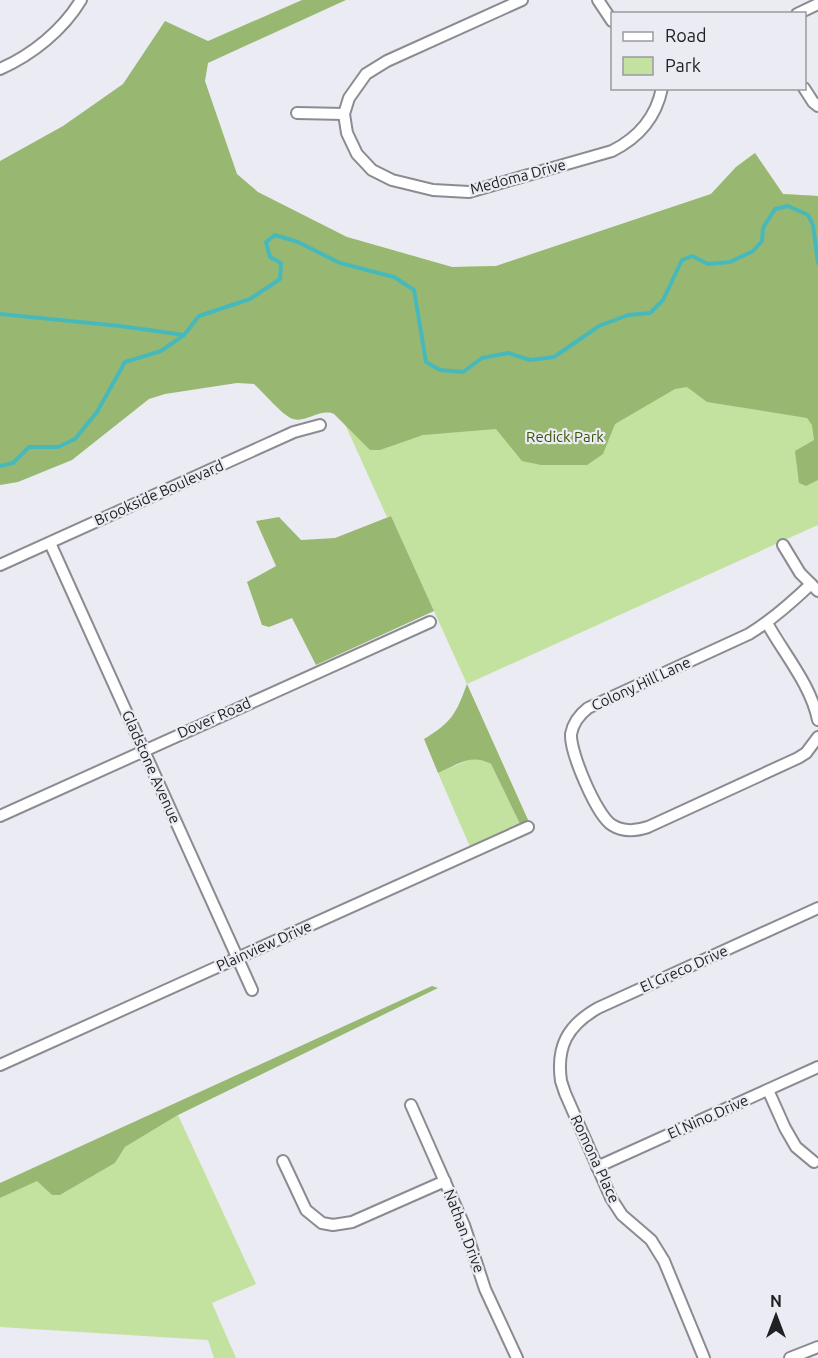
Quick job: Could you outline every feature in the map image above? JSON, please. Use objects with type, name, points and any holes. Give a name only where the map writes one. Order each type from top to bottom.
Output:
[{"type":"street","points":[[0,69],[14,63],[56,31],[81,0]]},
{"type":"street","points":[[297,113],[344,114],[349,98],[366,74],[387,61],[522,0]]},
{"type":"street","points":[[598,0],[611,20]]},
{"type":"street","points":[[801,12],[818,4]]},
{"type":"street","name":"Medoma Drive","points":[[344,114],[347,133],[357,154],[372,170],[392,180],[433,190],[469,192],[612,151],[628,143],[652,118],[661,90]]},
{"type":"street","points":[[805,90],[818,106]]},
{"type":"street","name":"Brookside Boulevard","points":[[0,565],[294,432],[320,425]]},
{"type":"street","name":"Gladstone Avenue","points":[[50,543],[252,990]]},
{"type":"street","points":[[783,545],[800,573],[814,588]]},
{"type":"street","name":"Colony Hill Lane","points":[[814,588],[767,624],[749,634],[598,702],[581,714],[574,723],[572,733],[573,754],[599,810],[607,821],[618,828],[633,831],[648,827],[798,758],[807,753],[818,737]]},
{"type":"street","name":"Dover Road","points":[[0,816],[430,622]]},
{"type":"street","points":[[767,624],[803,683],[816,709],[818,720]]},
{"type":"street","name":"Plainview Drive","points":[[0,1065],[528,827]]},
{"type":"street","name":"El Greco Drive","points":[[563,1044],[572,1026],[598,1008],[818,908]]},
{"type":"street","name":"Romona Place","points":[[563,1044],[559,1069],[563,1087],[597,1167],[622,1215],[651,1240],[664,1261],[704,1358]]},
{"type":"street","name":"El Nino Drive","points":[[597,1167],[818,1067]]},
{"type":"street","points":[[768,1090],[784,1128],[796,1147],[814,1162]]},
{"type":"street","name":"Nathan Drive","points":[[411,1105],[464,1225],[485,1289],[517,1358]]},
{"type":"street","points":[[283,1161],[306,1210],[322,1223],[333,1225],[352,1222],[445,1181]]},
{"type":"street","points":[[790,1358],[818,1347]]},
{"type":"green space","points":[[302,0],[346,0],[208,63],[205,81],[237,174],[258,192],[347,237],[452,267],[496,266],[711,194],[736,167],[755,153],[783,194],[818,196],[818,480],[806,486],[799,483],[795,451],[814,440],[812,425],[807,418],[707,402],[687,387],[675,389],[615,424],[603,454],[587,465],[541,465],[522,461],[496,429],[423,435],[380,450],[370,450],[334,414],[324,413],[298,420],[293,419],[279,409],[254,384],[237,383],[165,394],[149,399],[72,460],[18,482],[0,485],[0,161],[63,126],[123,84],[165,21],[208,41]]},
{"type":"green space","name":"Redick Park","points":[[755,153],[783,194],[818,196],[818,525],[467,684],[391,516],[387,517],[344,422],[347,421],[347,237],[452,267],[496,266],[711,194],[736,167]]},
{"type":"green space","points":[[391,516],[434,611],[316,665],[292,618],[269,627],[262,625],[247,582],[276,566],[256,521],[279,517],[301,540],[335,538]]},
{"type":"green space","points":[[467,684],[529,822],[521,826],[491,764],[470,760],[438,773],[424,739],[452,716]]},
{"type":"green space","points":[[473,758],[483,759],[491,764],[521,826],[471,849],[438,773]]},
{"type":"green space","points":[[432,986],[438,988],[178,1115],[125,1147],[115,1163],[60,1195],[52,1195],[37,1181],[0,1198],[0,1183]]},
{"type":"green space","points":[[178,1115],[256,1284],[212,1303],[236,1358],[214,1358],[208,1340],[0,1327],[0,1198],[37,1180],[52,1195],[60,1195],[115,1163],[125,1147]]},
{"type":"waterway","points":[[0,466],[13,463],[29,447],[58,447],[75,439],[97,412],[125,362],[161,351],[184,335],[199,316],[250,299],[280,279],[281,263],[270,257],[266,242],[275,235],[298,242],[340,263],[394,277],[414,290],[426,362],[440,370],[463,372],[482,358],[508,353],[530,360],[554,357],[599,326],[628,315],[650,313],[663,300],[682,260],[692,256],[708,264],[730,262],[753,251],[762,241],[763,228],[775,209],[788,206],[808,215],[813,225],[818,263]]},
{"type":"waterway","points":[[0,314],[184,335]]}]
